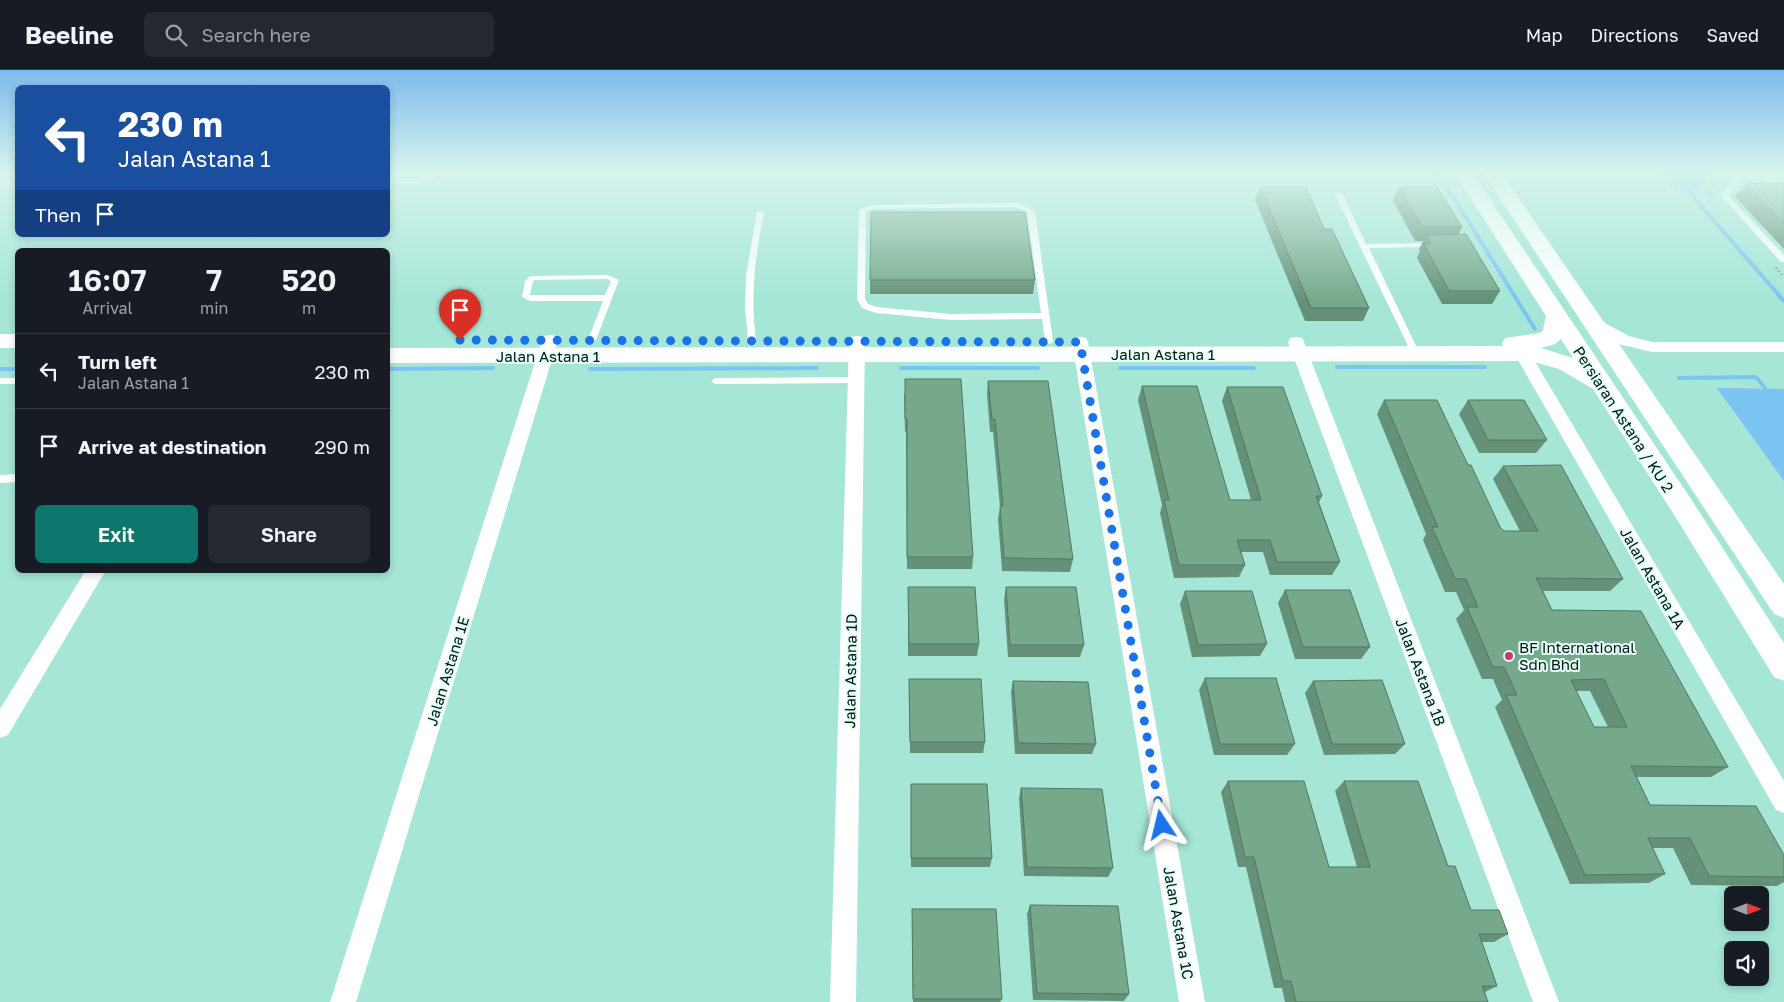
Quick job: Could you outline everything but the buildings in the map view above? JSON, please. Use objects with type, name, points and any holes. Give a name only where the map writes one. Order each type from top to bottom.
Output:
[{"type":"street","name":"Persiaran Astana / KU 2","points":[[1491,214],[1682,506],[1784,668]]},
{"type":"street","name":"Persiaran Astana / KU 2","points":[[1520,214],[1784,606]]},
{"type":"street","name":"Jalan Astana 1","points":[[1413,348],[1547,339],[1554,333],[1556,314]]},
{"type":"street","points":[[1590,320],[1624,340],[1652,347],[1784,347]]},
{"type":"street","name":"Jalan Astana 1","points":[[390,340],[547,348],[1413,348],[1530,353],[1563,361],[1578,368],[1600,383]]},
{"type":"street","name":"Jalan Astana 1","points":[[390,356],[547,348],[592,340],[752,341],[857,348],[1049,341],[1081,348]]},
{"type":"street","points":[[0,341],[15,341]]},
{"type":"street","points":[[1632,383],[1626,361],[1636,352],[1652,347]]},
{"type":"street","name":"Jalan Astana 1E","points":[[343,1002],[547,348]]},
{"type":"street","name":"Jalan Astana 1D","points":[[843,1002],[857,348]]},
{"type":"street","name":"Jalan Astana 1C","points":[[1081,348],[1192,1002]]},
{"type":"street","name":"Jalan Astana 1B","points":[[1298,348],[1546,1002]]},
{"type":"street","name":"Jalan Astana 1A","points":[[1522,353],[1784,802]]},
{"type":"street","points":[[0,358],[15,358]]},
{"type":"street","points":[[0,728],[94,573]]},
{"type":"lane","points":[[752,341],[747,305],[748,274],[760,214]]},
{"type":"lane","points":[[862,214],[861,299],[865,306],[876,310],[951,317],[1045,316]]},
{"type":"lane","points":[[1031,214],[1049,341]]},
{"type":"lane","points":[[1349,214],[1413,348]]},
{"type":"lane","points":[[1742,214],[1784,260]]},
{"type":"lane","points":[[1364,246],[1442,244]]},
{"type":"lane","points":[[592,340],[615,280],[608,277],[533,278],[529,282],[526,297],[608,298]]},
{"type":"lane","points":[[715,381],[855,380]]},
{"type":"lane","points":[[0,381],[15,381]]},
{"type":"lane","points":[[0,478],[15,478]]},
{"type":"water","points":[[1717,388],[1784,389],[1784,481]]},
{"type":"waterway","points":[[1464,214],[1535,329]]},
{"type":"waterway","points":[[1709,214],[1784,301]]},
{"type":"waterway","points":[[1337,367],[1485,367]]},
{"type":"waterway","points":[[390,369],[493,368]]},
{"type":"waterway","points":[[590,369],[817,368]]},
{"type":"waterway","points":[[901,368],[1038,368]]},
{"type":"waterway","points":[[1120,368],[1254,368]]},
{"type":"waterway","points":[[0,369],[15,369]]},
{"type":"waterway","points":[[1679,378],[1756,377],[1765,388]]},
{"type":"place","name":"BF International Sdn Bhd","points":[[1509,656]]},
{"type":"route","points":[[460,340],[1080,342],[1162,825]]}]
